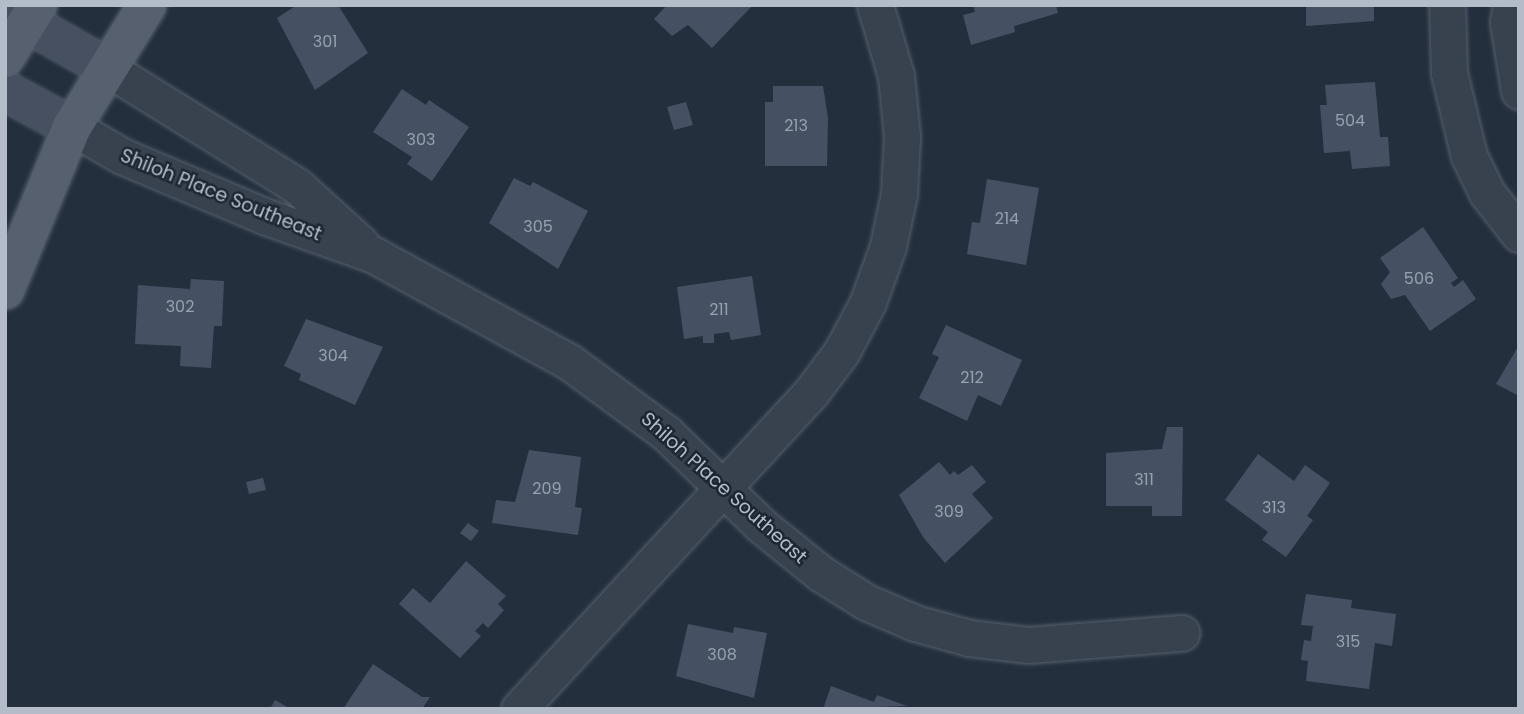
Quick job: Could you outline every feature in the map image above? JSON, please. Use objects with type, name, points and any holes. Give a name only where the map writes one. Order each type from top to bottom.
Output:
[{"type":"main road","points":[[5,290],[72,127],[146,5]]},
{"type":"main road","points":[[5,58],[23,12]]},
{"type":"street","points":[[519,709],[810,394],[842,351],[868,302],[888,246],[898,194],[902,136],[896,76],[875,5]]},
{"type":"street","points":[[1447,5],[1449,73],[1469,156],[1487,193],[1519,234]]},
{"type":"street","points":[[1449,73],[1461,5]]},
{"type":"street","points":[[1511,5],[1508,22],[1519,90]]},
{"type":"street","points":[[23,12],[107,68]]},
{"type":"street","name":"Shiloh Place Southeast","points":[[107,68],[296,186],[374,255]]},
{"type":"street","points":[[5,91],[72,127]]},
{"type":"street","name":"Shiloh Place Southeast","points":[[72,127],[122,156],[264,216],[374,255],[617,392],[820,573],[866,602],[915,623],[969,638],[1028,645],[1182,634]]},
{"type":"building","points":[[297,5],[338,5],[368,53],[315,90],[277,18]]},
{"type":"building","points":[[667,5],[753,5],[712,48],[688,25],[672,36],[654,19]]},
{"type":"building","points":[[973,5],[1056,5],[1058,13],[1014,26],[1015,32],[971,45],[963,15],[975,12]]},
{"type":"building","points":[[1306,5],[1374,5],[1374,21],[1306,26]]},
{"type":"building","points":[[1375,82],[1380,137],[1388,137],[1390,166],[1352,169],[1350,151],[1324,153],[1320,105],[1327,105],[1325,85]]},
{"type":"building","points":[[773,86],[823,86],[828,118],[827,166],[765,166],[765,102],[773,102]]},
{"type":"building","points":[[402,89],[426,105],[429,100],[469,127],[432,181],[407,164],[412,157],[373,132]]},
{"type":"building","points":[[686,102],[693,125],[674,130],[667,107]]},
{"type":"building","points":[[514,178],[530,186],[533,182],[588,211],[558,269],[489,223]]},
{"type":"building","points":[[987,179],[1039,188],[1026,265],[967,254],[972,222],[980,223]]},
{"type":"building","points":[[1423,227],[1458,278],[1451,283],[1454,287],[1463,280],[1476,299],[1430,331],[1405,295],[1391,299],[1381,284],[1390,272],[1380,258]]},
{"type":"building","points":[[752,276],[761,335],[731,340],[729,332],[714,334],[714,343],[703,343],[703,336],[684,339],[677,287]]},
{"type":"building","points":[[191,279],[224,281],[222,326],[214,326],[211,368],[180,366],[181,346],[135,344],[138,285],[190,289]]},
{"type":"building","points":[[306,319],[383,347],[355,405],[299,380],[301,374],[284,366]]},
{"type":"building","points":[[946,325],[1022,360],[1001,406],[978,395],[967,421],[919,398],[939,357],[932,354]]},
{"type":"building","points":[[1519,345],[1519,396],[1496,384]]},
{"type":"building","points":[[1167,427],[1183,427],[1182,516],[1152,516],[1152,506],[1106,506],[1106,453],[1162,449]]},
{"type":"building","points":[[529,450],[581,457],[575,507],[582,508],[578,535],[492,523],[496,500],[515,502]]},
{"type":"building","points":[[1258,454],[1294,481],[1305,465],[1330,483],[1307,516],[1313,520],[1286,557],[1262,540],[1268,532],[1225,500]]},
{"type":"building","points":[[939,462],[950,475],[954,471],[958,475],[972,465],[986,482],[972,494],[993,518],[945,563],[923,537],[899,495]]},
{"type":"building","points":[[263,478],[266,490],[249,494],[246,482]]},
{"type":"building","points":[[468,523],[479,531],[471,541],[460,533]]},
{"type":"building","points":[[466,561],[506,596],[498,604],[504,610],[488,628],[483,623],[475,631],[481,636],[460,658],[399,604],[413,588],[430,603]]},
{"type":"building","points":[[1306,594],[1352,600],[1351,608],[1396,614],[1392,646],[1375,643],[1369,689],[1306,681],[1308,661],[1301,660],[1304,640],[1311,641],[1313,626],[1301,625]]},
{"type":"building","points":[[688,624],[733,633],[734,627],[767,633],[754,698],[676,676]]},
{"type":"building","points":[[373,664],[422,697],[430,697],[422,709],[343,709]]},
{"type":"building","points":[[831,686],[874,702],[877,695],[907,706],[823,709]]},
{"type":"building","points":[[275,700],[291,709],[270,709]]}]
